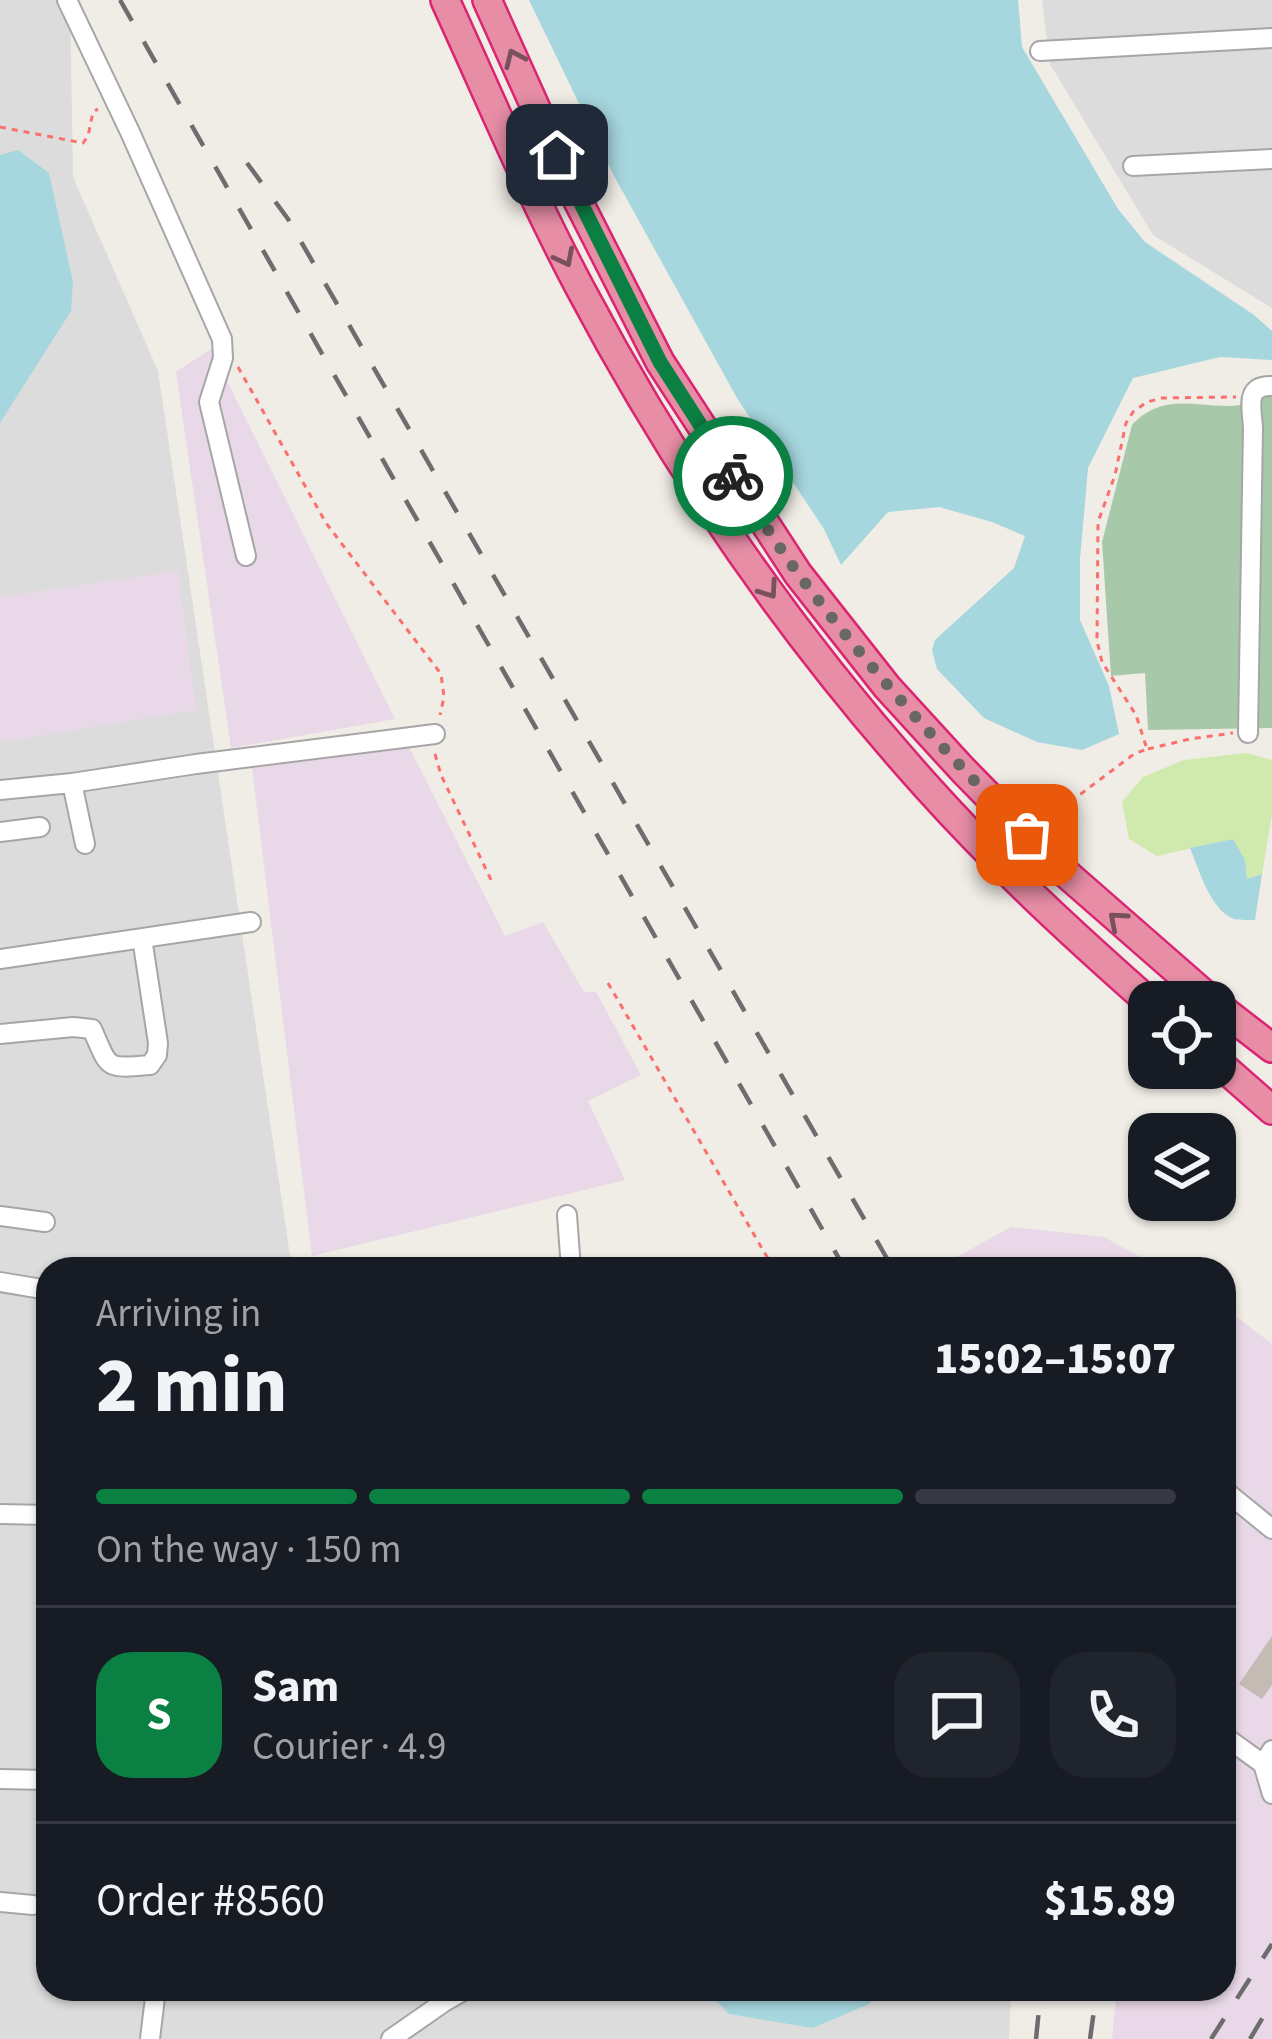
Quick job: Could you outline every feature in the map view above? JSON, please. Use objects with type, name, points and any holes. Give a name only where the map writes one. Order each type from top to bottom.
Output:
[{"type":"highway","points":[[445,0],[580,289],[678,454],[774,597],[860,711],[928,789],[1005,870],[1128,983]]},
{"type":"highway","points":[[488,0],[574,194],[660,362],[798,574],[887,687],[963,770],[1098,903],[1188,981]]},
{"type":"highway","points":[[1236,1020],[1272,1048]]},
{"type":"highway","points":[[1236,1069],[1272,1091]]},
{"type":"highway","points":[[1236,1076],[1272,1110]]},
{"type":"street","points":[[67,0],[222,339],[224,358],[209,402],[246,556]]},
{"type":"street","points":[[1040,51],[1272,38]]},
{"type":"street","points":[[1133,166],[1272,159]]},
{"type":"street","points":[[1249,733],[1250,397],[1262,386],[1272,386]]},
{"type":"street","points":[[0,790],[435,734]]},
{"type":"street","points":[[72,783],[85,844]]},
{"type":"street","points":[[0,832],[40,827]]},
{"type":"street","points":[[0,959],[250,922]]},
{"type":"street","points":[[0,1034],[92,1029],[107,1064],[115,1068],[150,1065],[158,1055],[158,1043],[142,938]]},
{"type":"street","points":[[567,1215],[570,1257]]},
{"type":"street","points":[[0,1216],[45,1222]]},
{"type":"street","points":[[0,1282],[36,1288]]},
{"type":"street","points":[[1236,1500],[1272,1529]]},
{"type":"street","points":[[0,1514],[36,1515]]},
{"type":"street","points":[[1236,1742],[1268,1757],[1272,1795]]},
{"type":"street","points":[[0,1779],[36,1780]]},
{"type":"street","points":[[0,1902],[33,1905]]},
{"type":"street","points":[[151,2039],[154,2001]]},
{"type":"street","points":[[391,2039],[446,2001]]},
{"type":"path","points":[[0,127],[83,143],[97,109],[122,114]]},
{"type":"path","points":[[222,339],[326,523],[441,674],[444,697],[435,756],[493,884]]},
{"type":"path","points":[[1147,749],[1136,715],[1102,662],[1097,641],[1098,522],[1126,424],[1133,412],[1162,398],[1250,397]]},
{"type":"path","points":[[1027,835],[1134,754],[1190,739],[1249,733]]},
{"type":"path","points":[[608,983],[767,1257]]},
{"type":"shaded area","points":[[0,0],[70,0],[73,177],[158,371],[290,1257],[36,1257],[36,2001],[1011,2001],[1009,2039],[0,2039]]},
{"type":"shaded area","points":[[1042,0],[1272,0],[1272,308],[1153,235],[1050,64]]},
{"type":"shaded area","points":[[211,349],[395,719],[231,748],[176,372]]},
{"type":"shaded area","points":[[178,571],[196,710],[0,742],[0,597]]},
{"type":"shaded area","points":[[409,747],[505,936],[543,922],[584,992],[596,992],[641,1075],[588,1101],[625,1180],[312,1256],[252,768]]},
{"type":"shaded area","points":[[1011,1227],[1104,1237],[1140,1257],[957,1257]]},
{"type":"shaded area","points":[[1236,1316],[1272,1344],[1272,2039],[1112,2039],[1116,2001],[1236,2001]]},
{"type":"green space","points":[[1272,392],[1272,728],[1148,730],[1145,673],[1111,676],[1102,542],[1132,425],[1160,406],[1238,405]]},
{"type":"green space","points":[[1247,753],[1272,760],[1272,814],[1262,874],[1247,879],[1245,860],[1233,839],[1157,856],[1129,839],[1122,802],[1143,777],[1184,760]]},
{"type":"water","points":[[529,0],[1018,0],[1022,47],[1118,209],[1145,242],[1272,331],[1272,360],[1220,357],[1133,378],[1088,468],[1080,620],[1109,686],[1119,734],[1082,750],[1037,742],[984,718],[937,669],[932,650],[935,640],[1014,568],[1025,536],[939,507],[888,512],[841,565],[824,529],[737,398],[614,176]]},
{"type":"water","points":[[18,150],[49,173],[73,282],[71,311],[0,423],[0,155]]},
{"type":"water","points":[[1233,839],[1245,860],[1247,879],[1262,874],[1255,920],[1234,919],[1218,907],[1190,848]]},
{"type":"water","points":[[717,2001],[871,2001],[813,2028],[729,2014]]},
{"type":"building","points":[[1272,1636],[1272,1685],[1262,1699],[1239,1684]]},
{"type":"railway","points":[[120,0],[838,1257]]},
{"type":"railway","points":[[247,163],[288,219],[886,1257]]},
{"type":"railway","points":[[1236,2000],[1272,1944]]},
{"type":"railway","points":[[1036,2039],[1040,2001]]},
{"type":"railway","points":[[1090,2039],[1095,2001]]},
{"type":"railway","points":[[1211,2039],[1235,2001]]},
{"type":"railway","points":[[1250,2039],[1272,2002]]},
{"type":"way so far","points":[[733,476],[798,574],[887,687],[1027,835]]},
{"type":"route","points":[[557,155],[660,362],[733,476]]}]
